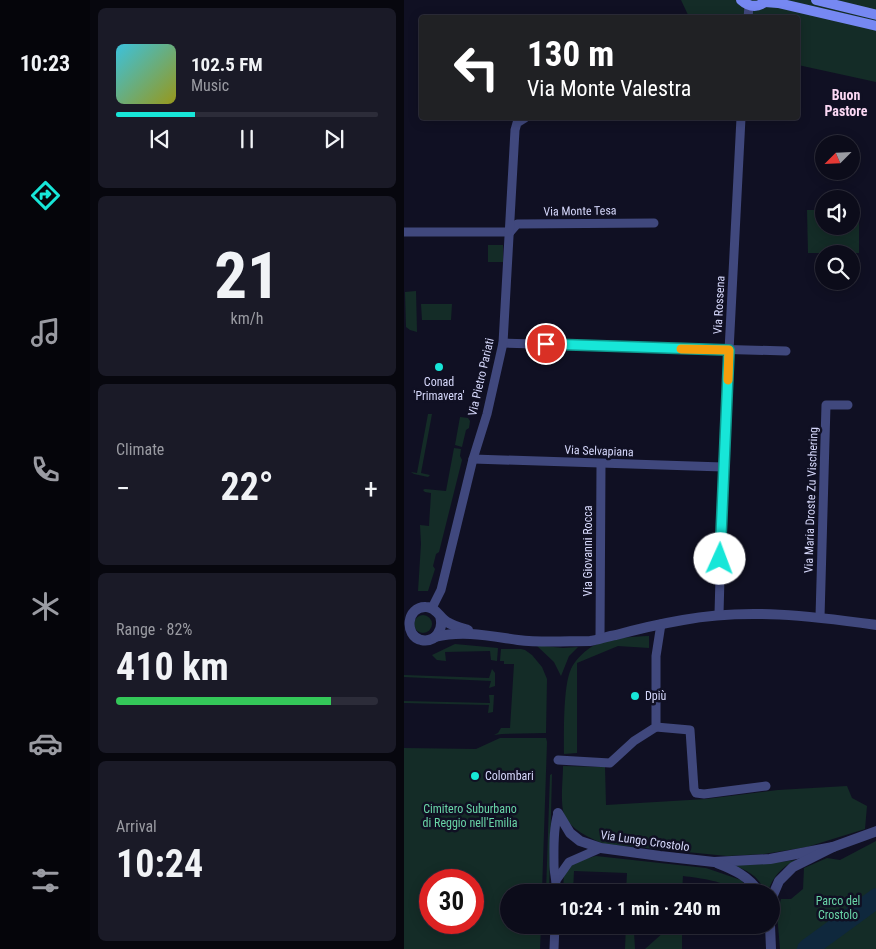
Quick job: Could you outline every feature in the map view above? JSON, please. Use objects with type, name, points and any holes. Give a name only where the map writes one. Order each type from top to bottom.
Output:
[{"type":"main road","points":[[816,0],[876,14]]},
{"type":"main road","points":[[745,3],[758,6],[766,1],[778,3],[876,26]]},
{"type":"street","name":"Via Pietro Pariati","points":[[436,612],[473,459],[487,414],[503,343],[515,130],[517,123],[522,120]]},
{"type":"street","name":"Via Rossena","points":[[718,614],[723,467],[741,120]]},
{"type":"street","name":"Via Monte Tesa","points":[[510,232],[516,224],[654,223]]},
{"type":"street","points":[[404,232],[510,232]]},
{"type":"street","points":[[503,343],[786,351]]},
{"type":"street","name":"Via Maria Droste Zu Vischering","points":[[820,617],[826,405],[848,405]]},
{"type":"street","name":"Via Selvapiana","points":[[473,459],[723,467]]},
{"type":"street","name":"Via Giovanni Rocca","points":[[600,638],[601,464]]},
{"type":"street","points":[[479,634],[452,625],[436,612],[421,607],[408,615],[407,629],[413,636],[422,640],[453,634],[479,634],[520,640],[592,641],[660,624],[718,614],[820,617],[876,625]]},
{"type":"street","points":[[435,637],[442,626],[436,612]]},
{"type":"street","points":[[656,727],[656,656],[660,624]]},
{"type":"street","points":[[558,760],[610,762],[634,741],[656,727],[690,730],[694,789],[696,793],[704,794],[766,786]]},
{"type":"street","points":[[557,884],[554,867],[555,822],[558,813]]},
{"type":"street","name":"Via Lungo Crostolo","points":[[558,813],[570,833],[580,841],[601,848],[714,862],[770,858],[833,847]]},
{"type":"street","name":"Via Lungo Crostolo","points":[[778,884],[788,871],[833,847],[876,831]]},
{"type":"street","points":[[557,879],[569,862],[601,848]]},
{"type":"street","name":"Via Lungo Crostolo","points":[[714,862],[742,874],[752,884]]},
{"type":"street","points":[[554,949],[555,934]]},
{"type":"street","points":[[770,934],[771,949]]},
{"type":"green space","points":[[681,0],[876,0],[876,82],[800,65],[800,15],[688,15]]},
{"type":"green space","points":[[807,210],[815,210],[815,235],[859,235],[859,245],[815,245],[815,253],[808,253]]},
{"type":"green space","points":[[488,245],[503,245],[503,262],[488,262]]},
{"type":"green space","points":[[416,291],[417,332],[406,327],[405,292]]},
{"type":"green space","points":[[421,304],[452,304],[451,320],[422,320]]},
{"type":"green space","points":[[428,414],[432,414],[421,473],[430,475],[428,477],[411,472],[417,473]]},
{"type":"green space","points":[[460,417],[468,418],[470,421],[462,447],[455,445]]},
{"type":"green space","points":[[454,448],[461,449],[460,456],[462,460],[439,552],[436,554],[433,566],[435,569],[428,591],[418,591],[421,544],[420,525],[429,526],[431,493],[423,490],[446,491]]},
{"type":"green space","points":[[419,615],[427,615],[432,620],[430,631],[419,633],[414,628],[414,620]]},
{"type":"green space","points":[[649,636],[649,648],[618,646],[577,663],[577,753],[564,754],[564,710],[568,677],[575,662],[588,649],[601,642]]},
{"type":"green space","points":[[455,644],[498,648],[497,661],[491,660],[490,651],[445,652],[446,661],[437,660],[432,655]]},
{"type":"green space","points":[[536,645],[563,648],[578,647],[569,656],[561,676],[554,662]]},
{"type":"green space","points":[[501,649],[525,650],[542,667],[547,679],[546,733],[494,735],[501,728],[510,728],[514,664],[504,664],[504,661],[500,661]]},
{"type":"green space","points":[[492,669],[495,673],[495,686],[489,688],[491,681],[404,677],[404,675],[489,678]]},
{"type":"green space","points":[[489,695],[494,695],[493,712],[488,713],[489,705],[404,703],[404,701],[490,703]]},
{"type":"green space","name":"Cimitero Suburbano di Reggio nell'Emilia","points":[[500,738],[546,738],[542,884],[500,884],[500,934],[541,934],[540,949],[404,949],[404,748],[476,749]]},
{"type":"green space","points":[[563,766],[605,767],[606,805],[706,799],[778,790],[847,786],[852,798],[867,806],[865,829],[807,847],[764,854],[727,856],[605,844],[575,829],[564,814],[562,803]]},
{"type":"green space","points":[[552,774],[549,884],[546,884],[550,775]]},
{"type":"green space","name":"Parco del Crostolo","points":[[876,841],[876,949],[780,949],[779,934],[781,899],[791,899],[803,889],[804,868],[827,858],[840,860]]},
{"type":"green space","points":[[596,856],[706,868],[741,880],[744,884],[724,884],[683,876],[682,884],[626,884],[627,873],[574,871],[573,884],[563,884],[564,875],[569,867]]},
{"type":"green space","points":[[796,860],[778,873],[771,884],[761,884],[752,875],[733,865]]},
{"type":"green space","points":[[626,934],[634,934],[635,949],[625,949]]},
{"type":"green space","points":[[662,934],[682,934],[682,949],[645,949]]},
{"type":"waterway","points":[[807,949],[877,898]]},
{"type":"slow traffic","points":[[681,349],[729,350],[728,380]]},
{"type":"place","name":"Conad 'Primavera'","points":[[439,367]]},
{"type":"place","name":"Dpiù","points":[[635,696]]},
{"type":"place","name":"Colombari","points":[[475,776]]},
{"type":"district","name":"Buon Pastore","points":[[846,104]]},
{"type":"route","points":[[546,344],[729,350],[720,559]]}]
